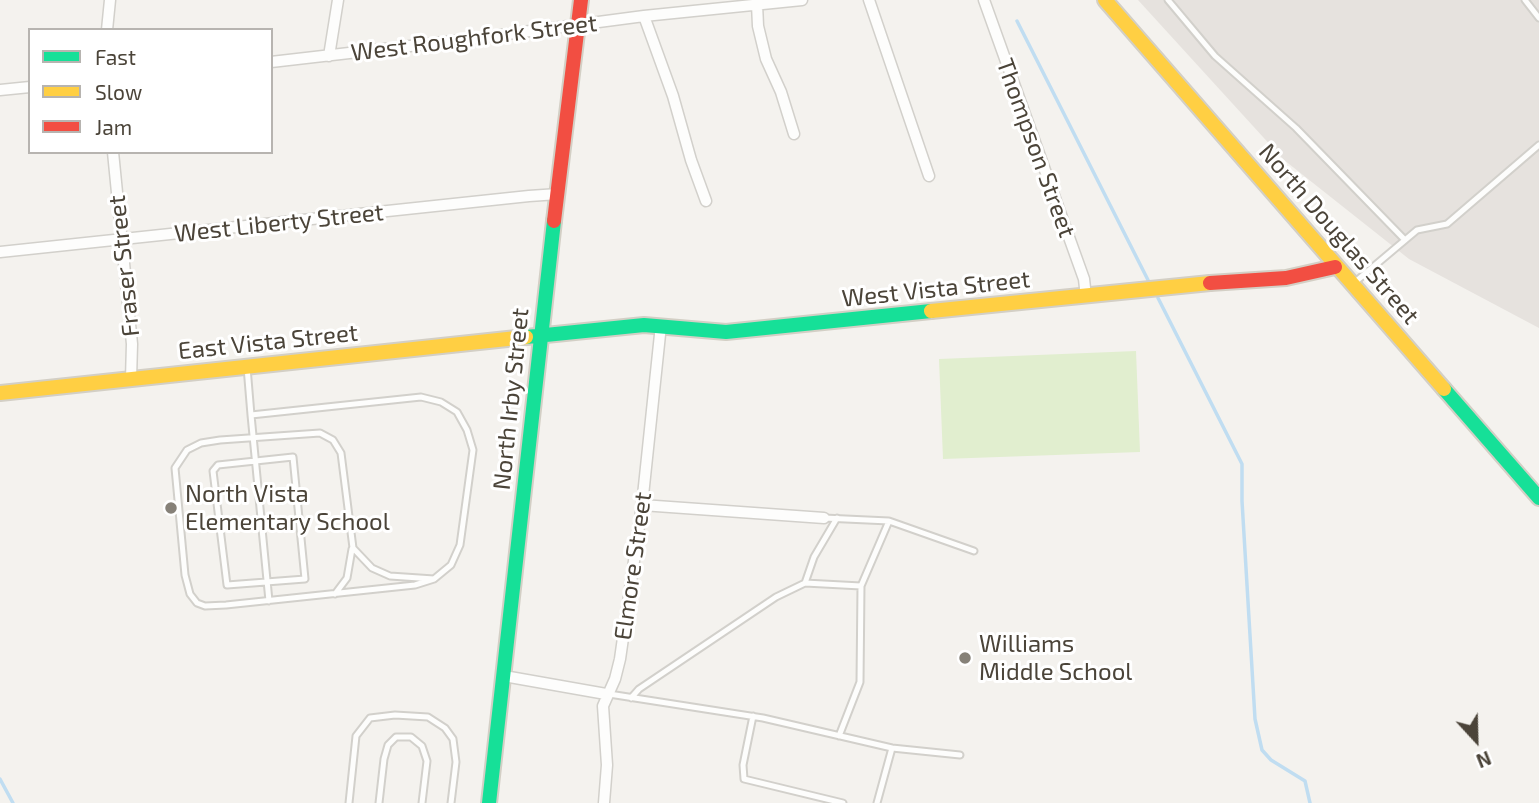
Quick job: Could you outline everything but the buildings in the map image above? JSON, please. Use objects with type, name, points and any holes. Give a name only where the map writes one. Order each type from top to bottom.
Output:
[{"type":"street","points":[[107,28],[110,0]]},
{"type":"street","points":[[329,56],[338,0]]},
{"type":"street","name":"North Irby Street","points":[[489,803],[540,335],[581,0]]},
{"type":"street","name":"West Roughfork Street","points":[[273,62],[644,16],[802,0]]},
{"type":"street","points":[[869,0],[929,176]]},
{"type":"street","name":"Thompson Street","points":[[984,0],[1084,279],[1086,297]]},
{"type":"street","name":"North Douglas Street","points":[[1105,0],[1539,498]]},
{"type":"street","points":[[757,4],[764,51],[784,100],[794,134]]},
{"type":"street","points":[[644,16],[706,201]]},
{"type":"street","points":[[0,90],[28,87]]},
{"type":"street","name":"Fraser Street","points":[[113,154],[132,344],[131,379]]},
{"type":"street","name":"West Liberty Street","points":[[0,252],[558,194]]},
{"type":"street","name":"West Vista Street","points":[[540,335],[661,325],[726,332],[1185,285],[1286,278],[1335,267]]},
{"type":"street","name":"Elmore Street","points":[[604,803],[607,765],[603,706],[620,659],[642,505],[661,325]]},
{"type":"street","name":"East Vista Street","points":[[0,393],[540,335]]},
{"type":"street","points":[[642,505],[824,517]]},
{"type":"street","points":[[503,676],[606,694]]},
{"type":"lane","points":[[1168,0],[1215,56],[1296,128],[1405,240]]},
{"type":"lane","points":[[1525,0],[1539,18]]},
{"type":"lane","points":[[1351,285],[1417,230],[1447,224],[1539,145]]},
{"type":"lane","points":[[247,367],[251,438],[269,601]]},
{"type":"lane","points":[[251,415],[421,397],[441,402],[457,412],[467,430],[473,450],[460,545],[452,565],[434,579],[415,585],[335,594],[269,601],[205,606],[197,603],[190,594],[184,575],[175,468],[187,450],[201,443],[320,433],[333,440],[341,453],[353,548],[347,578],[335,594]]},
{"type":"lane","points":[[293,457],[305,579],[267,583],[227,585],[213,471],[218,465],[293,457]]},
{"type":"lane","points":[[824,517],[889,521],[974,551]]},
{"type":"lane","points":[[805,583],[814,557],[838,518]]},
{"type":"lane","points":[[839,736],[860,682],[862,586],[889,521]]},
{"type":"lane","points":[[353,548],[361,560],[381,572],[406,578],[434,579]]},
{"type":"lane","points":[[631,698],[639,689],[776,597],[805,583],[862,586]]},
{"type":"lane","points":[[606,694],[753,716],[892,748],[960,755]]},
{"type":"lane","points":[[349,803],[356,736],[370,718],[395,715],[428,717],[445,728],[453,739],[456,762],[451,803]]},
{"type":"lane","points":[[753,716],[743,765],[744,779],[843,803]]},
{"type":"lane","points":[[379,803],[388,745],[396,737],[411,737],[422,746],[427,761],[422,803]]},
{"type":"lane","points":[[877,803],[892,748]]},
{"type":"shaded area","points":[[1138,0],[1539,0],[1539,328],[1409,259],[1284,160]]},
{"type":"green space","points":[[1136,351],[1140,452],[943,459],[939,359]]},
{"type":"waterway","points":[[1017,21],[1148,280]]},
{"type":"waterway","points":[[1158,298],[1242,464],[1255,719],[1262,750],[1271,760],[1305,781],[1310,803]]},
{"type":"waterway","points":[[0,779],[13,803]]},
{"type":"traffic: fast","points":[[489,803],[554,221]]},
{"type":"traffic: fast","points":[[526,337],[644,325],[726,332],[931,311]]},
{"type":"traffic: fast","points":[[1444,389],[1539,498]]},
{"type":"traffic: slow","points":[[1105,0],[1444,389]]},
{"type":"traffic: slow","points":[[931,311],[1210,283]]},
{"type":"traffic: slow","points":[[0,393],[526,337]]},
{"type":"traffic: jam","points":[[554,221],[581,0]]},
{"type":"traffic: jam","points":[[1210,283],[1286,278],[1335,267]]},
{"type":"place","name":"North Vista Elementary School","points":[[171,508]]},
{"type":"place","name":"Williams Middle School","points":[[965,658]]}]
